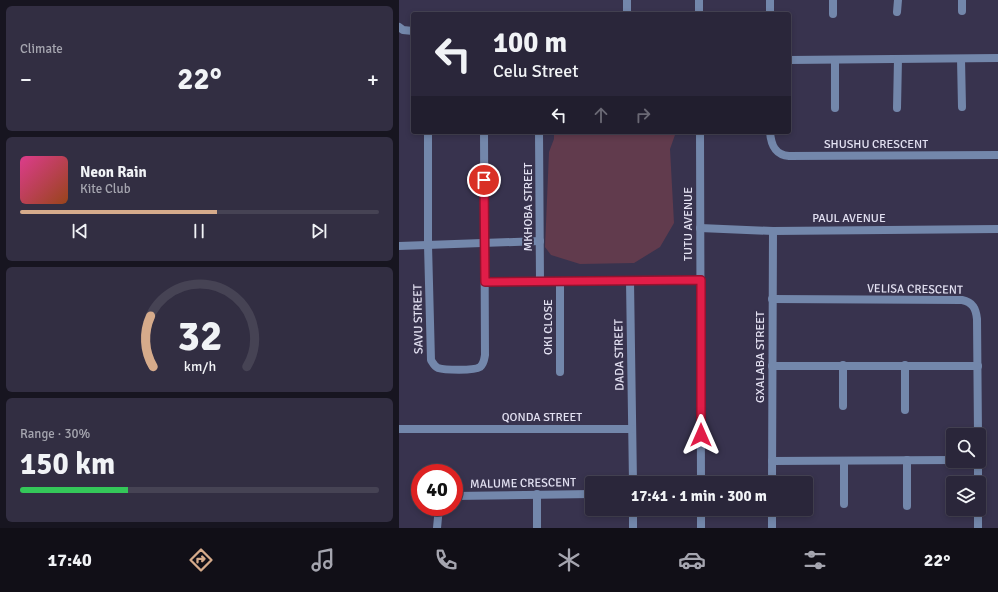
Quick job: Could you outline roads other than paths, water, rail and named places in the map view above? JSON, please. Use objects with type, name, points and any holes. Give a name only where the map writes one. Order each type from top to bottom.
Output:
[{"type":"street","points":[[627,0],[627,12]]},
{"type":"street","points":[[699,0],[699,12]]},
{"type":"street","points":[[770,0],[770,12]]},
{"type":"street","points":[[833,0],[833,14]]},
{"type":"street","points":[[897,12],[898,0]]},
{"type":"street","points":[[962,0],[962,11]]},
{"type":"street","points":[[399,27],[403,30],[411,31]]},
{"type":"street","points":[[791,60],[998,58]]},
{"type":"street","points":[[897,108],[898,59]]},
{"type":"street","points":[[961,59],[962,107]]},
{"type":"street","points":[[835,60],[835,108]]},
{"type":"street","name":"SAVU STREET","points":[[428,134],[428,245],[431,360],[436,367],[440,368],[471,369],[476,369],[482,364],[485,355],[484,134]]},
{"type":"street","name":"MKHOBA STREET","points":[[539,134],[540,282]]},
{"type":"street","name":"TUTU AVENUE","points":[[699,134],[701,476]]},
{"type":"street","name":"SHUSHU CRESCENT","points":[[770,134],[771,141],[777,152],[783,156],[998,156]]},
{"type":"street","name":"PAUL AVENUE","points":[[700,228],[773,231],[998,229]]},
{"type":"street","name":"GXALABA STREET","points":[[772,476],[773,231]]},
{"type":"street","points":[[399,246],[540,241]]},
{"type":"street","points":[[485,282],[701,280]]},
{"type":"street","name":"DADA STREET","points":[[630,281],[632,430]]},
{"type":"street","name":"OKI CLOSE","points":[[560,282],[560,372]]},
{"type":"street","name":"VELISA CRESCENT","points":[[772,299],[968,301],[976,310],[977,319],[978,428]]},
{"type":"street","points":[[843,365],[843,406]]},
{"type":"street","points":[[905,365],[905,410]]},
{"type":"street","points":[[772,366],[978,366]]},
{"type":"street","name":"QONDA STREET","points":[[399,429],[632,430]]},
{"type":"street","points":[[632,430],[633,476]]},
{"type":"street","points":[[907,460],[907,506]]},
{"type":"street","points":[[772,461],[946,460]]},
{"type":"street","points":[[844,461],[844,504]]},
{"type":"street","points":[[537,494],[537,528]]},
{"type":"street","name":"MALUME CRESCENT","points":[[463,496],[585,494]]},
{"type":"street","points":[[437,528],[438,516]]},
{"type":"street","points":[[633,516],[633,528]]},
{"type":"street","points":[[701,516],[701,528]]},
{"type":"street","points":[[772,516],[772,528]]},
{"type":"street","points":[[978,516],[978,528]]}]
